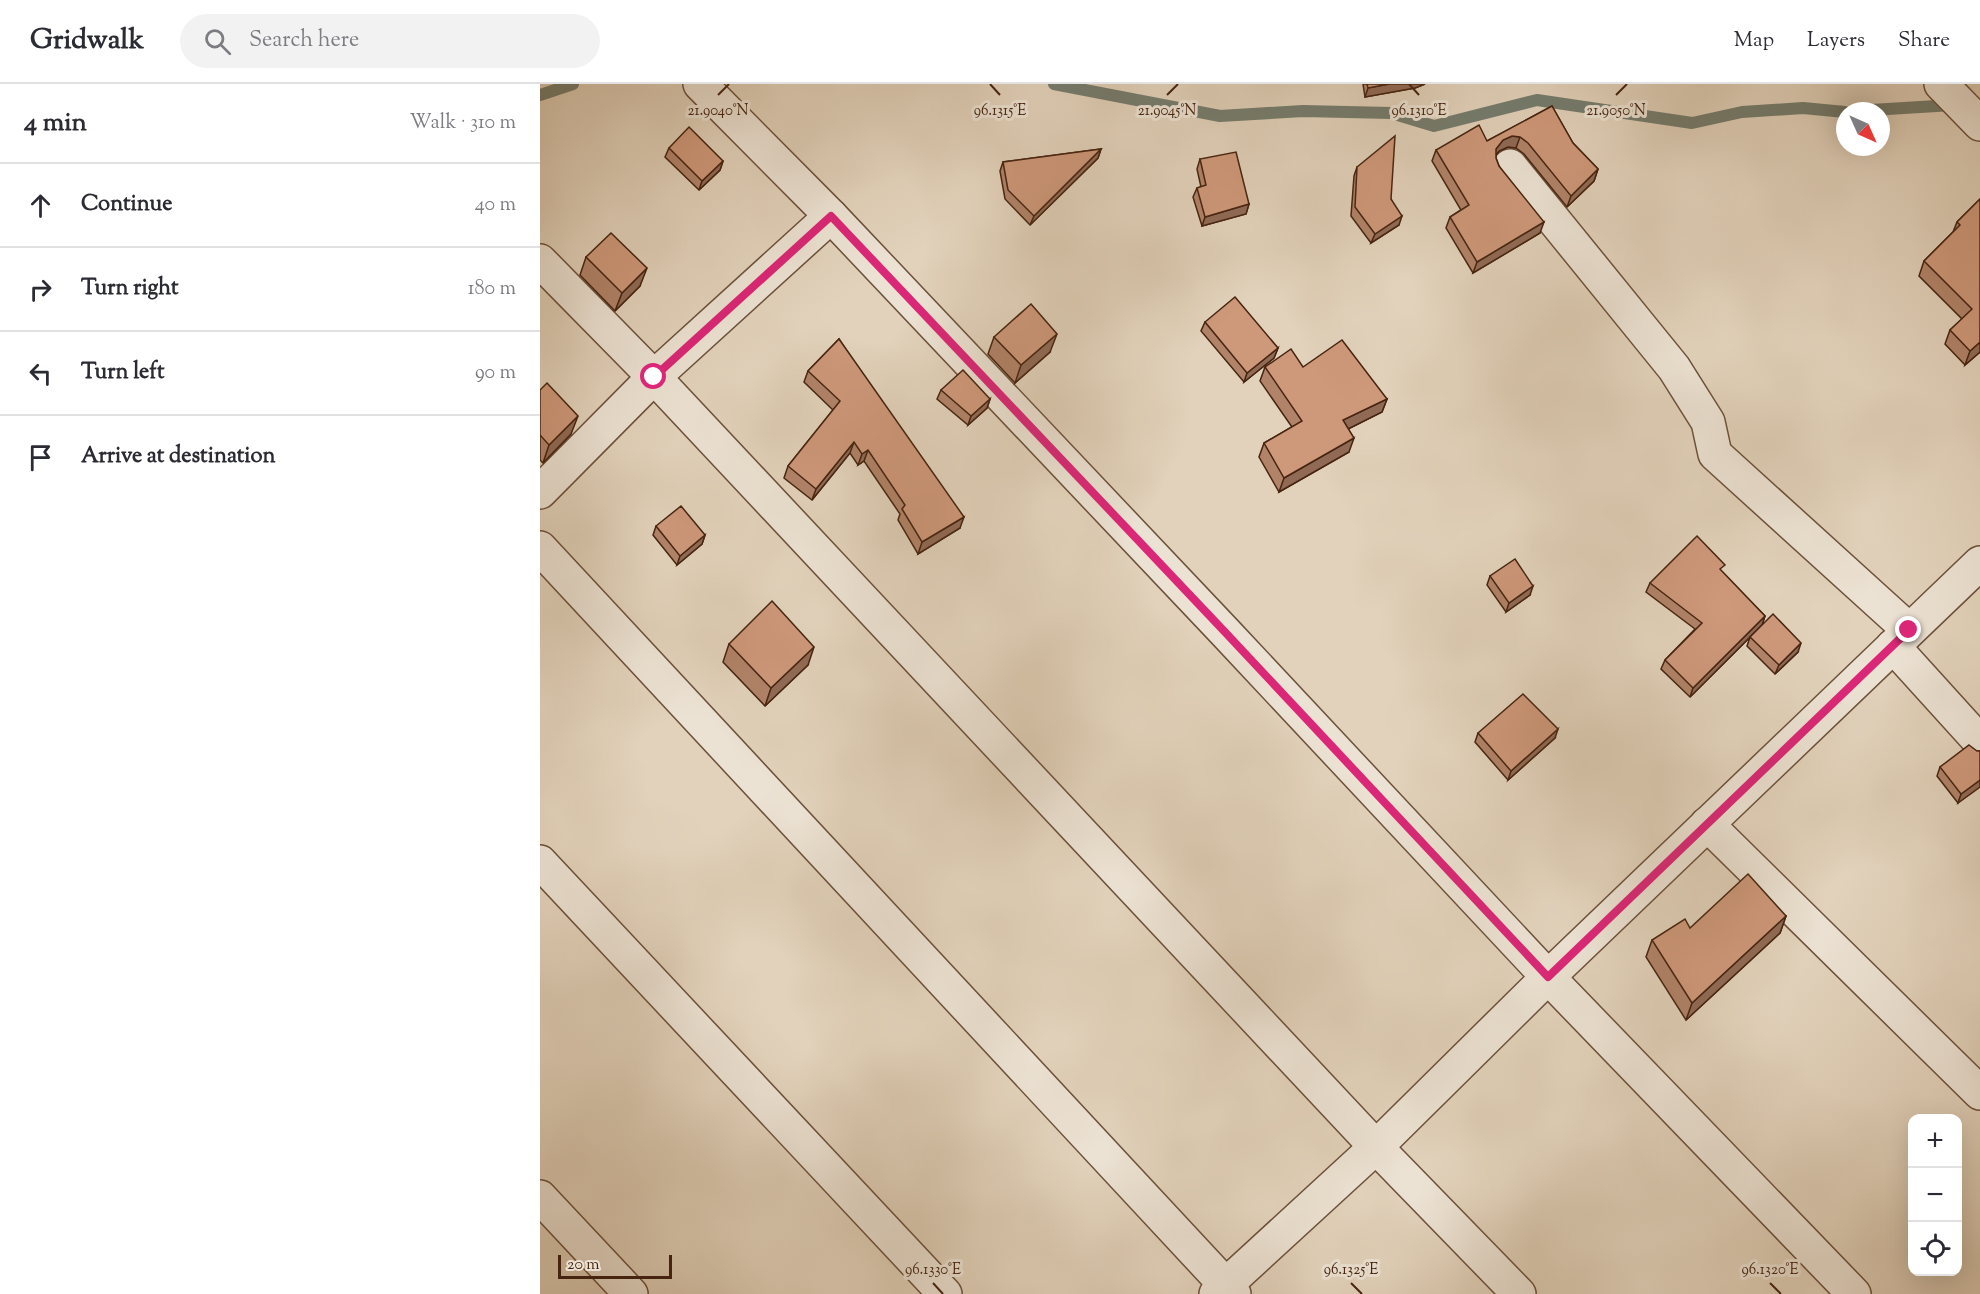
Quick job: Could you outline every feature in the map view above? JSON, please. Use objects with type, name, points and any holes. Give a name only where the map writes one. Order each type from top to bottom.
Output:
[{"type":"street","points":[[1941,84],[1980,124]]},
{"type":"street","points":[[706,90],[831,216],[1548,977],[1854,1294]]},
{"type":"street","points":[[1510,166],[1674,368],[1708,422],[1715,454],[1901,638],[1980,742]]},
{"type":"street","points":[[540,492],[654,377],[831,216]]},
{"type":"street","points":[[540,261],[654,377],[1376,1147],[1519,1294]]},
{"type":"street","points":[[540,548],[1225,1291],[1980,562]]},
{"type":"street","points":[[1707,824],[1980,1093]]},
{"type":"street","points":[[540,862],[945,1294]]},
{"type":"street","points":[[540,1197],[631,1294]]},
{"type":"building","points":[[1367,84],[1389,84],[1368,88]]},
{"type":"building","points":[[1552,106],[1573,143],[1598,169],[1571,196],[1528,143],[1520,137],[1512,136],[1503,140],[1496,149],[1499,166],[1544,222],[1477,262],[1450,217],[1469,205],[1436,150],[1479,125],[1487,141]]},
{"type":"building","points":[[689,127],[723,161],[702,181],[669,148]]},
{"type":"building","points":[[1395,136],[1391,199],[1402,216],[1375,234],[1355,207],[1357,167]]},
{"type":"building","points":[[1101,149],[1034,216],[1008,190],[1003,162]]},
{"type":"building","points":[[1236,152],[1249,204],[1205,217],[1197,188],[1206,185],[1200,159]]},
{"type":"building","points":[[1980,199],[1980,342],[1970,351],[1950,330],[1972,309],[1924,261],[1960,225],[1957,222]]},
{"type":"building","points":[[611,233],[647,268],[622,293],[586,257]]},
{"type":"building","points":[[1235,297],[1278,348],[1247,373],[1205,322]]},
{"type":"building","points":[[1031,304],[1057,334],[1021,365],[994,337]]},
{"type":"building","points":[[839,339],[964,517],[922,542],[902,509],[905,505],[868,450],[862,454],[854,442],[816,489],[788,466],[840,401],[808,371]]},
{"type":"building","points":[[1342,340],[1387,399],[1343,420],[1354,438],[1284,478],[1264,443],[1302,421],[1265,367],[1291,349],[1303,367]]},
{"type":"building","points":[[963,370],[990,399],[971,416],[941,390]]},
{"type":"building","points":[[547,383],[578,416],[549,445],[540,435],[540,390]]},
{"type":"building","points":[[681,506],[705,535],[680,556],[656,526]]},
{"type":"building","points":[[1697,536],[1725,565],[1720,569],[1765,616],[1693,688],[1665,660],[1702,623],[1650,583]]},
{"type":"building","points":[[1515,559],[1533,586],[1509,603],[1490,576]]},
{"type":"building","points":[[772,601],[814,647],[771,688],[729,644]]},
{"type":"building","points":[[1773,614],[1801,643],[1779,665],[1750,637]]},
{"type":"building","points":[[1523,694],[1558,729],[1511,771],[1478,733]]},
{"type":"building","points":[[1969,745],[1980,751],[1980,780],[1961,794],[1940,767]]},
{"type":"building","points":[[1748,874],[1786,916],[1692,1003],[1652,940],[1685,919],[1690,928]]},
{"type":"waterway","points":[[540,95],[573,84]]},
{"type":"waterway","points":[[1054,84],[1220,116],[1303,111],[1391,113],[1434,126],[1537,100],[1692,123],[1742,112],[1803,108],[1836,111]]},
{"type":"waterway","points":[[1890,109],[1953,105]]},
{"type":"route","points":[[654,377],[831,216],[1548,977],[1909,630]]}]
